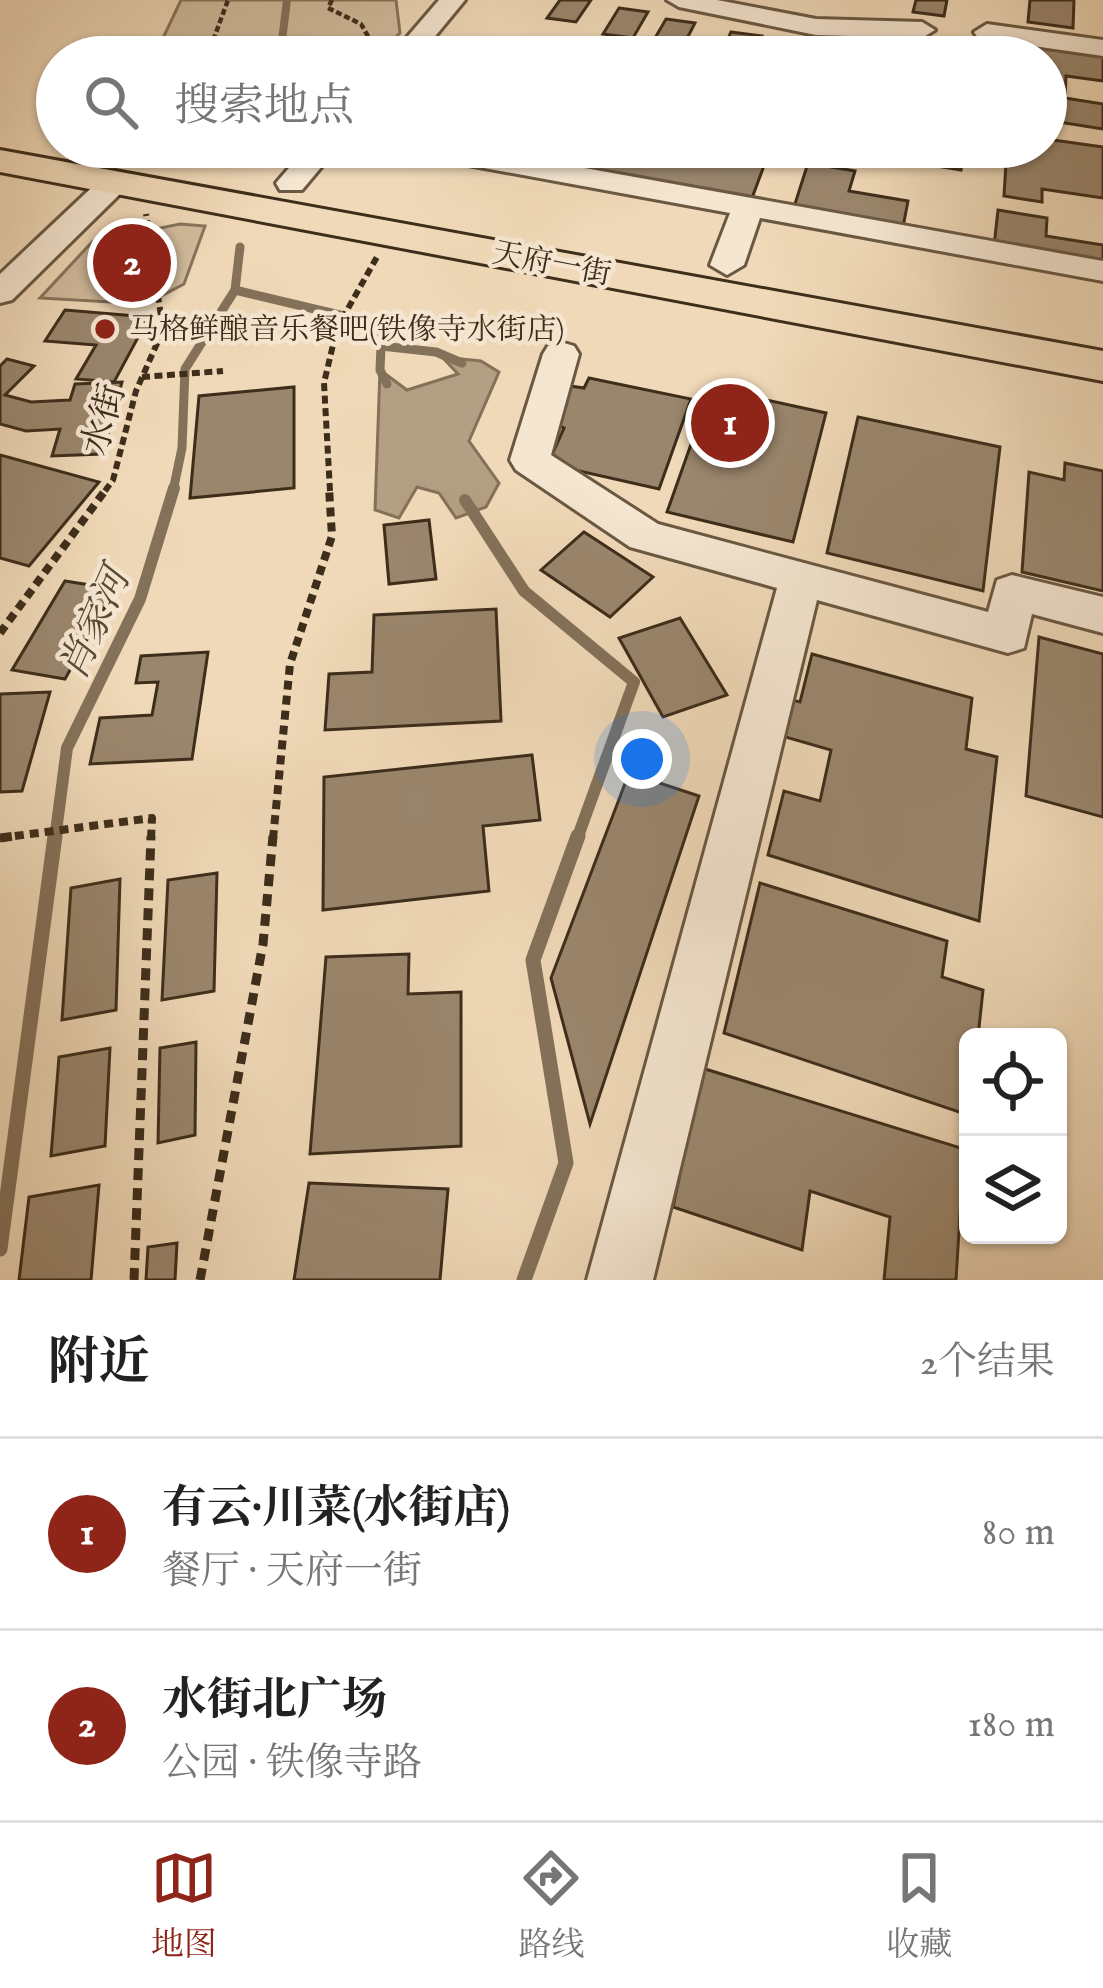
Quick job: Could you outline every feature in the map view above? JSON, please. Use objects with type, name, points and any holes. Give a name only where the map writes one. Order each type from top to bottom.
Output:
[{"type":"main road","points":[[0,129],[36,136]]},
{"type":"main road","name":"天府一街","points":[[0,161],[36,164]]},
{"type":"main road","name":"天府一街","points":[[75,168],[291,183],[1103,335]]},
{"type":"main road","name":"天府一街","points":[[118,172],[391,233],[1103,367]]},
{"type":"street","points":[[421,36],[453,0]]},
{"type":"street","points":[[679,0],[816,27],[922,30]]},
{"type":"street","points":[[986,36],[993,0]]},
{"type":"street","points":[[1067,47],[1103,49]]},
{"type":"street","points":[[291,183],[304,168]]},
{"type":"street","points":[[532,168],[1103,271]]},
{"type":"street","points":[[0,293],[118,172]]},
{"type":"street","points":[[727,265],[748,208]]},
{"type":"street","points":[[561,354],[530,460],[645,536],[802,575],[1008,635],[1012,592],[1103,615]]},
{"type":"street","points":[[620,1280],[802,575]]},
{"type":"path","points":[[214,36],[228,0]]},
{"type":"path","points":[[332,0],[328,8],[361,24],[368,36]]},
{"type":"path","name":"水街","points":[[0,633],[113,481],[142,376],[163,330],[118,172]]},
{"type":"path","points":[[200,1280],[263,944],[290,664],[332,536],[324,383],[347,305],[391,233]]},
{"type":"path","points":[[142,376],[223,371]]},
{"type":"path","points":[[0,838],[152,818],[134,1280]]},
{"type":"shaded area","points":[[181,0],[396,0],[400,33],[397,36],[164,36]]},
{"type":"shaded area","points":[[180,224],[205,226],[184,284],[146,304],[40,298],[92,242]]},
{"type":"shaded area","points":[[442,357],[481,361],[499,372],[469,441],[499,483],[486,507],[456,518],[439,493],[417,487],[399,518],[375,510],[380,370],[407,390],[458,374]]},
{"type":"building","points":[[560,0],[591,0],[576,22],[547,18]]},
{"type":"building","points":[[916,0],[947,0],[944,16],[913,12]]},
{"type":"building","points":[[1030,0],[1074,0],[1073,28],[1028,22]]},
{"type":"building","points":[[619,8],[648,12],[634,36],[603,34]]},
{"type":"building","points":[[666,19],[695,23],[688,36],[656,36]]},
{"type":"building","points":[[1067,52],[1103,57],[1103,81],[1067,76]]},
{"type":"building","points":[[1067,98],[1103,104],[1103,129],[1067,123]]},
{"type":"building","points":[[1067,142],[1103,147],[1103,198],[1042,189],[1042,202],[1004,196],[1006,168],[1067,168]]},
{"type":"building","points":[[585,168],[763,168],[752,198]]},
{"type":"building","points":[[806,168],[855,171],[849,191],[908,201],[903,227],[794,207]]},
{"type":"building","points":[[998,210],[1047,218],[1046,236],[1103,245],[1103,265],[994,246]]},
{"type":"building","points":[[65,310],[149,317],[114,382],[76,379],[96,345],[45,341]]},
{"type":"building","points":[[7,359],[34,366],[5,395],[31,402],[70,400],[75,384],[122,382],[103,454],[52,456],[60,429],[26,431],[0,424],[0,366]]},
{"type":"building","points":[[589,378],[691,399],[659,489],[548,464],[564,428],[553,423],[570,386],[584,388]]},
{"type":"building","points":[[294,387],[294,488],[190,498],[199,396]]},
{"type":"building","points":[[711,388],[826,413],[793,542],[667,512]]},
{"type":"building","points":[[858,417],[1000,447],[983,591],[827,553]]},
{"type":"building","points":[[0,455],[99,482],[29,566],[0,558]]},
{"type":"building","points":[[1065,463],[1103,471],[1103,591],[1022,572],[1029,472],[1064,480]]},
{"type":"building","points":[[429,520],[436,579],[389,584],[384,525]]},
{"type":"building","points":[[584,532],[653,577],[610,617],[541,570]]},
{"type":"building","points":[[65,581],[115,589],[65,679],[12,670]]},
{"type":"building","points":[[496,609],[501,721],[325,730],[329,674],[372,672],[374,615]]},
{"type":"building","points":[[680,618],[727,695],[663,717],[619,638]]},
{"type":"building","points":[[1039,637],[1103,654],[1103,817],[1026,796]]},
{"type":"building","points":[[208,652],[192,759],[90,764],[100,718],[152,715],[158,682],[136,683],[141,656]]},
{"type":"building","points":[[812,654],[972,698],[966,749],[997,757],[979,921],[768,855],[784,791],[820,801],[831,750],[775,734],[784,698],[800,702]]},
{"type":"building","points":[[50,692],[22,791],[0,792],[0,694]]},
{"type":"building","points":[[532,755],[540,820],[483,826],[489,891],[323,910],[324,777]]},
{"type":"building","points":[[629,773],[699,796],[590,1124],[551,978]]},
{"type":"building","points":[[217,873],[214,991],[162,1000],[168,880]]},
{"type":"building","points":[[120,879],[116,1010],[62,1020],[71,888]]},
{"type":"building","points":[[760,883],[947,941],[942,977],[983,990],[979,1028],[959,1028],[959,1112],[724,1033]]},
{"type":"building","points":[[409,954],[408,994],[461,992],[461,1146],[310,1154],[326,957]]},
{"type":"building","points":[[196,1042],[195,1135],[158,1143],[160,1048]]},
{"type":"building","points":[[110,1048],[105,1146],[51,1156],[59,1057]]},
{"type":"building","points":[[702,1068],[959,1147],[956,1280],[884,1280],[890,1217],[810,1191],[802,1250],[673,1207]]},
{"type":"building","points":[[309,1183],[448,1189],[440,1280],[294,1280]]},
{"type":"building","points":[[99,1185],[91,1280],[19,1280],[29,1197]]},
{"type":"building","points":[[177,1243],[175,1280],[146,1280],[148,1247]]},
{"type":"waterway","name":"肖家河","points":[[283,36],[287,0]]},
{"type":"waterway","name":"肖家河","points":[[235,290],[240,247]]},
{"type":"waterway","name":"肖家河","points":[[173,491],[182,448],[185,369],[235,290]]},
{"type":"waterway","points":[[235,290],[365,321],[381,346]]},
{"type":"waterway","points":[[381,346],[436,352],[462,363]]},
{"type":"waterway","points":[[381,346],[380,370],[387,384]]},
{"type":"waterway","name":"肖家河","points":[[55,839],[67,748],[140,599],[174,488]]},
{"type":"waterway","points":[[465,500],[524,591],[634,682],[577,839]]},
{"type":"waterway","name":"肖家河","points":[[0,1249],[55,836]]},
{"type":"waterway","points":[[524,1280],[566,1163],[533,960],[578,836]]},
{"type":"place","name":"水街北广场","points":[[132,263]]},
{"type":"place","name":"马格鲜酿音乐餐吧(铁像寺水街店)","points":[[105,329]]},
{"type":"place","name":"有云·川菜(水街店)","points":[[730,423]]}]
